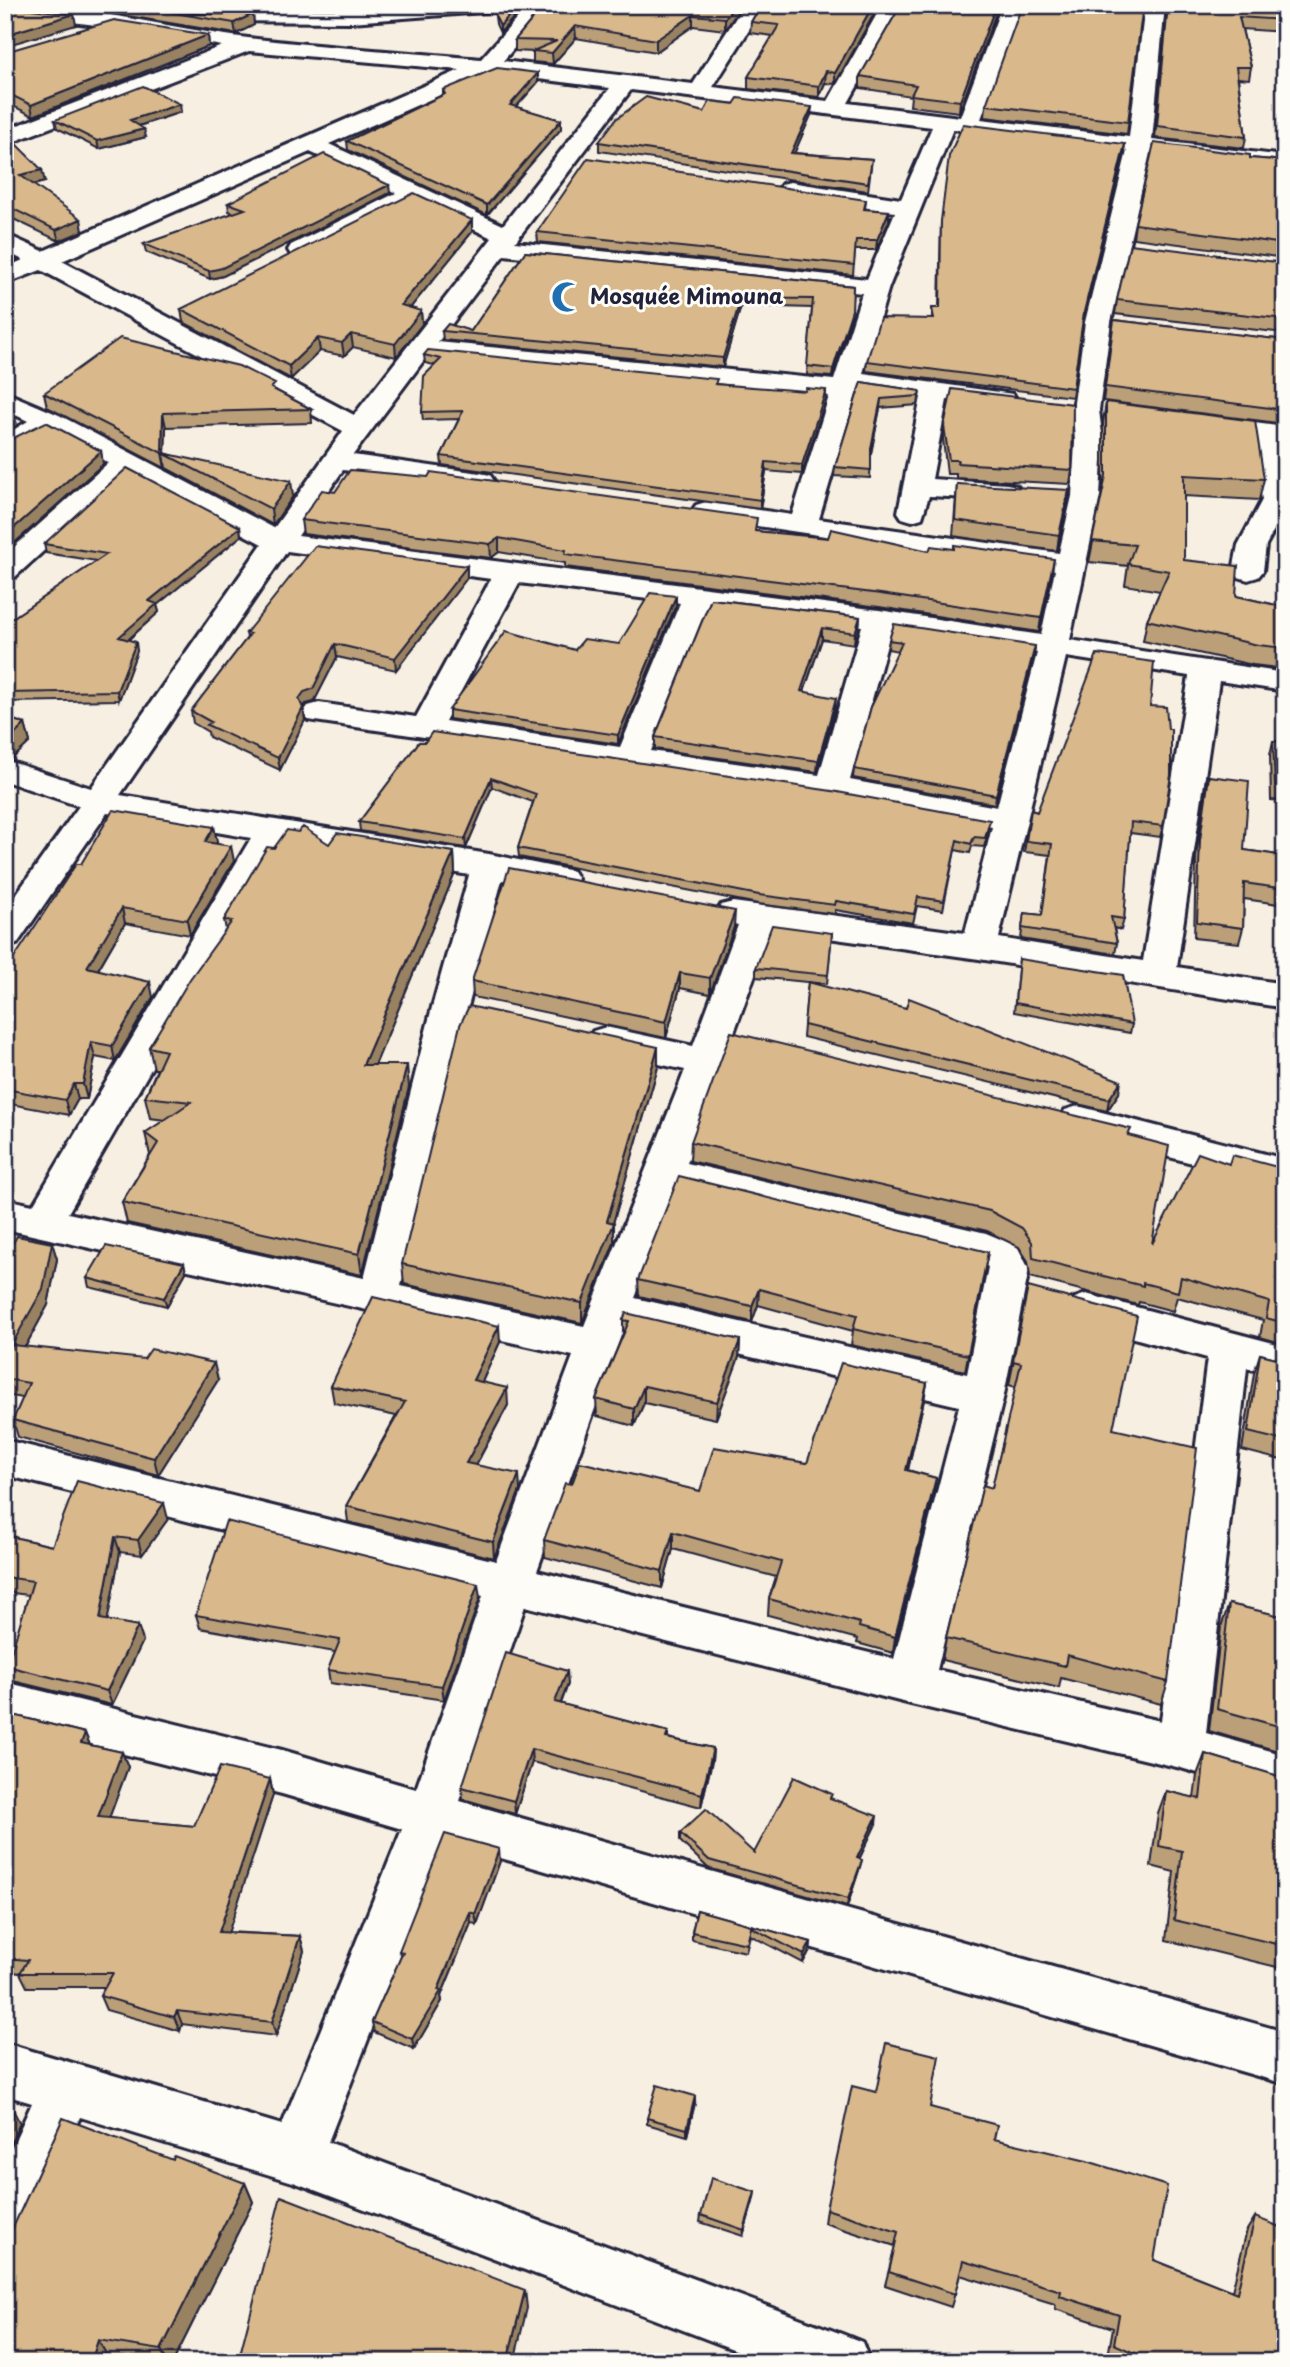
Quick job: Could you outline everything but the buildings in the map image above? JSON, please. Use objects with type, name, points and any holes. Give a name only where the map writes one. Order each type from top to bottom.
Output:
[{"type":"street","points":[[70,37],[121,22],[171,16],[351,16],[496,5]]},
{"type":"street","points":[[5,277],[45,262],[487,66],[541,5]]},
{"type":"street","points":[[699,92],[755,5]]},
{"type":"street","points":[[834,109],[893,5]]},
{"type":"street","points":[[803,524],[876,287],[909,206],[956,124],[1012,5]]},
{"type":"street","points":[[979,947],[1054,644],[1071,564],[1060,495],[1089,442],[1086,410],[1098,322],[1140,145],[1155,5]]},
{"type":"street","points":[[5,8],[121,22],[246,44],[487,66],[1285,163]]},
{"type":"street","points":[[5,138],[246,44],[270,16]]},
{"type":"street","points":[[5,936],[358,428],[500,241],[582,157],[625,83]]},
{"type":"street","points":[[311,144],[415,192],[500,241],[876,287]]},
{"type":"street","points":[[773,186],[909,206]]},
{"type":"street","points":[[280,260],[415,192]]},
{"type":"street","points":[[5,241],[358,428]]},
{"type":"street","points":[[1116,246],[1142,250]]},
{"type":"street","points":[[158,322],[182,310]]},
{"type":"street","points":[[1098,322],[1125,325]]},
{"type":"street","points":[[420,348],[936,391],[1031,403]]},
{"type":"street","points":[[906,539],[936,391]]},
{"type":"street","points":[[5,400],[278,541],[1054,644],[1285,682]]},
{"type":"street","points":[[1059,407],[1114,414]]},
{"type":"street","points":[[5,446],[49,421]]},
{"type":"street","points":[[1183,422],[1275,434],[1276,500],[1252,545],[1248,571]]},
{"type":"street","points":[[5,571],[126,461]]},
{"type":"street","points":[[336,461],[501,483]]},
{"type":"street","points":[[917,487],[1060,495]]},
{"type":"street","points":[[680,507],[1071,564]]},
{"type":"street","points":[[426,727],[510,572]]},
{"type":"street","points":[[632,757],[698,596]]},
{"type":"street","points":[[832,787],[879,620]]},
{"type":"street","points":[[1158,975],[1206,668]]},
{"type":"street","points":[[319,713],[832,787],[1009,820]]},
{"type":"street","points":[[5,771],[100,802],[489,865],[597,886]]},
{"type":"street","points":[[272,830],[24,1218],[379,1296],[604,1326],[983,1395]]},
{"type":"street","points":[[379,1296],[463,1010],[489,865]]},
{"type":"street","points":[[705,908],[758,918],[979,947],[1285,996]]},
{"type":"street","points":[[296,2156],[431,1815],[510,1584],[604,1326],[664,1172],[722,1044],[758,918]]},
{"type":"street","points":[[572,1033],[722,1044]]},
{"type":"street","points":[[1041,1110],[1285,1173]]},
{"type":"street","points":[[664,1172],[986,1248],[1003,1257],[1009,1269],[983,1395],[911,1684]]},
{"type":"street","points":[[1006,1289],[1285,1362]]},
{"type":"street","points":[[1181,1747],[1229,1348]]},
{"type":"street","points":[[5,1457],[911,1684],[1181,1747],[1285,1777]]},
{"type":"street","points":[[5,1703],[282,1772],[801,1923],[1285,2059]]},
{"type":"street","points":[[5,2069],[296,2156],[842,2362]]},
{"type":"street","points":[[5,2223],[66,2089]]},
{"type":"place","name":"Mosquée Mimouna","points":[[567,297]]}]
